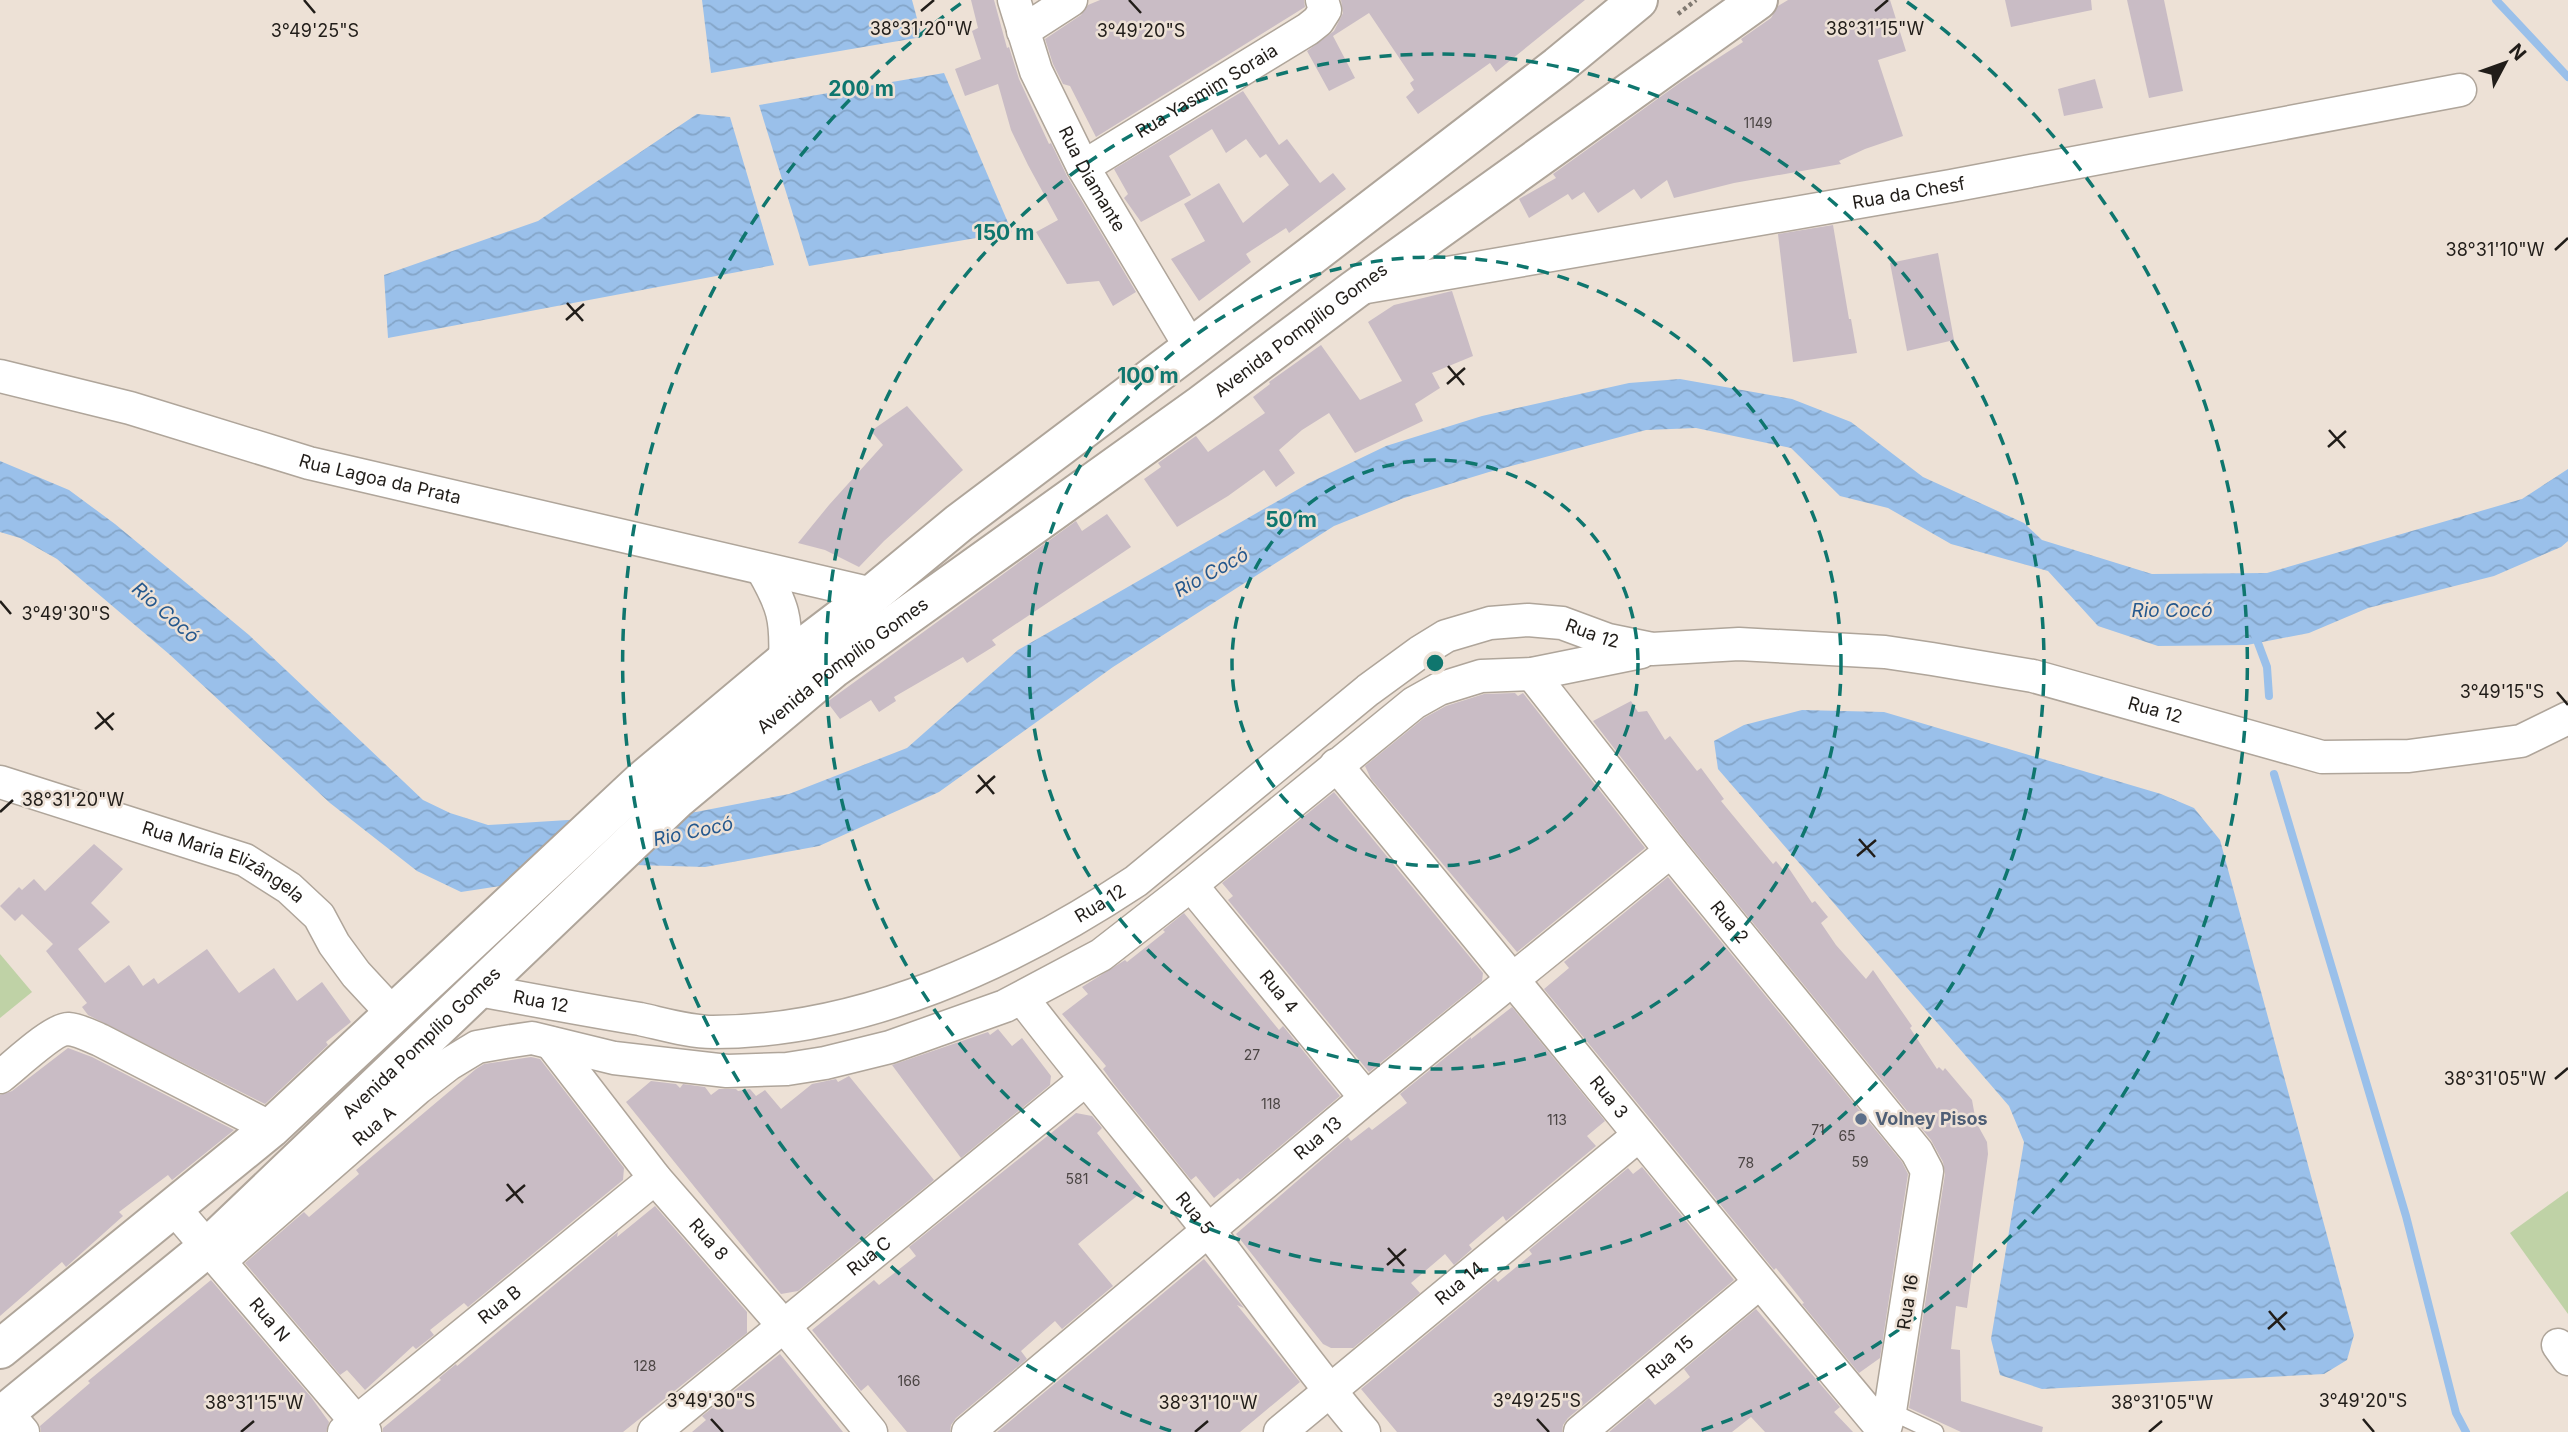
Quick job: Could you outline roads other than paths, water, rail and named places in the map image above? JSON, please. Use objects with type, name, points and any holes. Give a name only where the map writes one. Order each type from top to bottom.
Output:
[{"type":"main road","points":[[0,1349],[271,1128],[643,780],[785,661],[873,594],[958,523],[1558,66],[1638,0]]},
{"type":"main road","name":"Avenida Pompílio Gomes","points":[[10,1420],[214,1254],[487,981],[676,800],[834,668],[1758,0]]},
{"type":"street","name":"Rua Diamante","points":[[1014,0],[1036,71],[1083,167],[1191,348]]},
{"type":"street","points":[[1023,31],[1071,0]]},
{"type":"street","name":"Rua Yasmim Soraia","points":[[1083,167],[1281,46],[1318,21],[1324,5]]},
{"type":"street","name":"Rua da Chesf","points":[[1354,290],[1951,186],[2460,90]]},
{"type":"street","name":"Rua Lagoa da Prata","points":[[0,376],[130,408],[309,463],[873,594]]},
{"type":"street","points":[[762,569],[779,598],[784,617],[785,661]]},
{"type":"street","name":"Rua 12","points":[[487,981],[711,1032],[758,1029],[852,1014],[940,984],[993,962],[1095,908],[1136,881],[1368,690],[1446,636],[1490,623],[1528,620],[1562,623],[1608,640],[1653,649]]},
{"type":"street","name":"Rua 12","points":[[551,1043],[614,1058],[747,1072],[825,1063],[936,1032],[1022,998],[1101,955],[1414,703],[1439,690],[1481,676],[1532,674],[1653,649],[1738,644],[1885,652],[2033,676],[2322,757],[2409,756],[2521,741],[2568,718]]},
{"type":"street","name":"Rua 2","points":[[1532,674],[1671,851],[1917,1152],[1927,1171]]},
{"type":"street","name":"Rua 3","points":[[1336,765],[1514,979],[1759,1283],[1886,1425]]},
{"type":"street","name":"Rua Maria Elizângela","points":[[0,782],[245,860],[289,888],[319,916],[334,944],[356,974],[394,1015]]},
{"type":"street","name":"Rua 13","points":[[968,1432],[1366,1098],[1671,851]]},
{"type":"street","name":"Rua 4","points":[[1191,885],[1366,1098]]},
{"type":"street","name":"Rua 5","points":[[1022,998],[1085,1080],[1208,1230],[1329,1391],[1364,1432]]},
{"type":"street","points":[[0,1077],[52,1035],[65,1029],[83,1032],[271,1128]]},
{"type":"street","name":"Rua A","points":[[214,1254],[449,1064],[477,1047],[532,1038],[551,1043]]},
{"type":"street","name":"Rua 8","points":[[551,1043],[655,1178],[783,1325],[871,1432]]},
{"type":"street","name":"Rua C","points":[[654,1432],[1085,1080]]},
{"type":"street","name":"Rua 14","points":[[1280,1432],[1639,1135]]},
{"type":"street","name":"Rua 16","points":[[1886,1425],[1927,1171]]},
{"type":"street","name":"Rua B","points":[[355,1428],[655,1178]]},
{"type":"street","name":"Rua N","points":[[174,1208],[355,1428]]},
{"type":"street","name":"Rua 15","points":[[1580,1432],[1759,1283]]},
{"type":"lane","points":[[1886,1425],[1935,1432]]},
{"type":"water","points":[[702,0],[912,0],[922,37],[711,73]]},
{"type":"water","points":[[944,73],[1012,232],[809,266],[759,105]]},
{"type":"water","points":[[697,114],[730,117],[774,265],[388,338],[384,275],[538,221]]},
{"type":"water","name":"Rio Cocó","points":[[1680,379],[1792,399],[1851,422],[1923,477],[2024,523],[2042,540],[2152,574],[2267,573],[2522,499],[2568,469],[2568,541],[2561,547],[2494,576],[2368,608],[2309,633],[2247,645],[2158,646],[2098,626],[2048,571],[1951,544],[1888,508],[1840,496],[1791,448],[1696,428],[1646,430],[1404,498],[1334,526],[1113,667],[939,792],[819,846],[705,867],[635,865],[461,892],[417,871],[330,803],[169,654],[57,559],[20,538],[0,532],[0,461],[69,490],[115,524],[249,635],[423,800],[450,813],[488,825],[696,812],[789,794],[907,748],[1018,650],[1309,483],[1386,446],[1482,416],[1629,383]]},
{"type":"water","points":[[1802,710],[1884,712],[2161,794],[2194,808],[2220,840],[2354,1335],[2347,1360],[2324,1374],[2042,1389],[2000,1375],[1991,1339],[2024,1142],[2009,1106],[1718,769],[1714,741],[1744,725]]},
{"type":"waterway","points":[[2496,0],[2568,77]]},
{"type":"waterway","points":[[2255,635],[2267,667],[2269,696]]},
{"type":"waterway","points":[[2274,774],[2406,1216],[2456,1413],[2466,1432]]},
{"type":"place","name":"Volney Pisos","points":[[1861,1119]]}]
